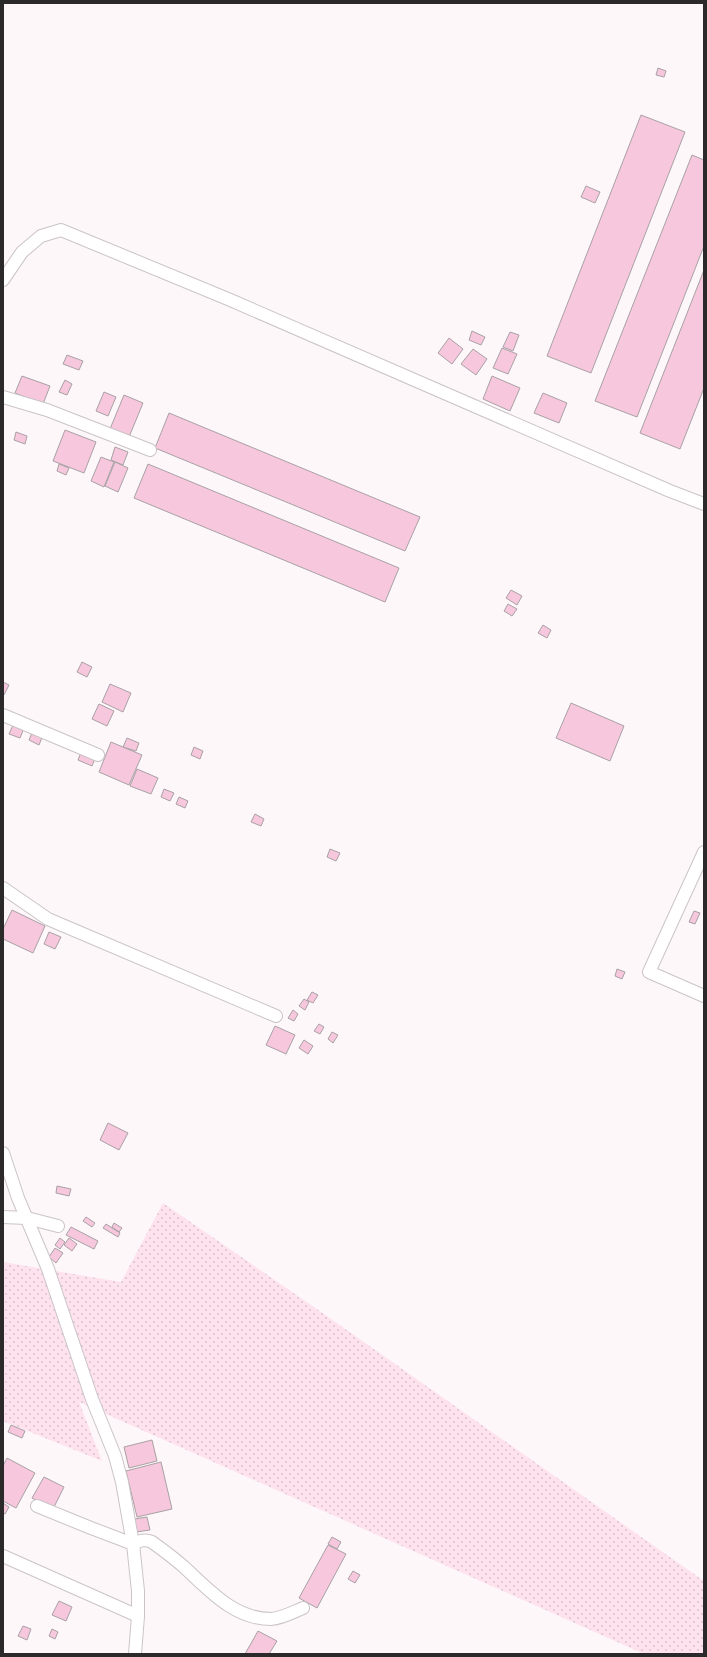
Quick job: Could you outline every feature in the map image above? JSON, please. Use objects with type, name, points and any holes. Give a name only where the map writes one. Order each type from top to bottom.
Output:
[{"type":"street","points":[[3,280],[22,252],[41,236],[61,230],[221,296],[670,491],[704,504]]},
{"type":"street","points":[[3,397],[47,410],[150,450]]},
{"type":"street","points":[[3,715],[98,755]]},
{"type":"street","points":[[704,852],[649,972],[704,996]]},
{"type":"street","points":[[3,888],[48,919],[276,1016]]},
{"type":"street","points":[[3,1153],[48,1269],[92,1399],[115,1456],[122,1482],[133,1544],[138,1591],[135,1654]]},
{"type":"street","points":[[3,1217],[27,1218],[58,1226]]},
{"type":"street","points":[[37,1506],[133,1544]]},
{"type":"street","points":[[133,1544],[140,1540],[152,1542],[182,1565],[223,1602],[232,1608],[249,1615],[271,1619],[283,1617],[303,1608]]},
{"type":"street","points":[[3,1556],[138,1616]]},
{"type":"shaded area","points":[[163,1203],[324,1314],[704,1581],[704,1654],[644,1654],[79,1402],[102,1461],[3,1421],[3,1262],[121,1282]]},
{"type":"building","points":[[658,68],[666,71],[664,77],[656,75]]},
{"type":"building","points":[[641,115],[685,132],[591,373],[547,356]]},
{"type":"building","points":[[692,155],[704,160],[704,246],[637,417],[595,401]]},
{"type":"building","points":[[586,186],[600,192],[595,203],[581,197]]},
{"type":"building","points":[[704,270],[704,388],[680,449],[640,433]]},
{"type":"building","points":[[472,331],[485,337],[481,345],[469,340]]},
{"type":"building","points":[[510,332],[519,335],[513,351],[503,347]]},
{"type":"building","points":[[449,338],[463,349],[452,364],[438,353]]},
{"type":"building","points":[[502,348],[517,354],[508,374],[493,368]]},
{"type":"building","points":[[473,349],[487,359],[476,375],[461,364]]},
{"type":"building","points":[[67,355],[83,361],[79,370],[63,364]]},
{"type":"building","points":[[22,376],[50,386],[43,404],[15,393]]},
{"type":"building","points":[[492,376],[520,388],[510,411],[483,399]]},
{"type":"building","points":[[65,380],[72,384],[67,395],[59,392]]},
{"type":"building","points":[[104,392],[116,397],[108,416],[96,411]]},
{"type":"building","points":[[543,393],[567,403],[559,423],[534,413]]},
{"type":"building","points":[[124,395],[143,403],[129,437],[110,429]]},
{"type":"building","points":[[169,413],[420,517],[405,551],[155,448]]},
{"type":"building","points":[[65,430],[96,442],[84,473],[53,461]]},
{"type":"building","points":[[16,432],[27,436],[25,444],[14,440]]},
{"type":"building","points":[[115,447],[128,452],[123,465],[111,460]]},
{"type":"building","points":[[101,457],[114,462],[104,487],[91,481]]},
{"type":"building","points":[[115,462],[128,468],[118,492],[105,486]]},
{"type":"building","points":[[59,464],[69,468],[66,475],[57,471]]},
{"type":"building","points":[[148,464],[399,568],[385,602],[134,498]]},
{"type":"building","points":[[511,590],[522,596],[517,605],[506,598]]},
{"type":"building","points":[[508,604],[517,609],[512,616],[504,611]]},
{"type":"building","points":[[543,625],[551,630],[547,638],[538,633]]},
{"type":"building","points":[[82,662],[92,667],[87,677],[77,672]]},
{"type":"building","points":[[3,682],[9,685],[4,695],[3,695]]},
{"type":"building","points":[[110,684],[131,693],[123,712],[102,702]]},
{"type":"building","points":[[571,703],[624,726],[610,761],[556,738]]},
{"type":"building","points":[[99,704],[114,711],[107,726],[92,719]]},
{"type":"building","points":[[14,723],[24,728],[20,738],[9,734]]},
{"type":"building","points":[[33,730],[43,735],[39,745],[29,740]]},
{"type":"building","points":[[127,738],[139,743],[136,751],[123,747]]},
{"type":"building","points":[[111,742],[142,755],[129,785],[99,772]]},
{"type":"building","points":[[194,747],[203,751],[200,759],[191,755]]},
{"type":"building","points":[[82,750],[96,756],[92,766],[78,760]]},
{"type":"building","points":[[137,769],[158,778],[151,794],[130,786]]},
{"type":"building","points":[[164,789],[174,793],[170,801],[161,797]]},
{"type":"building","points":[[179,797],[188,801],[185,808],[176,804]]},
{"type":"building","points":[[255,814],[264,819],[261,826],[251,822]]},
{"type":"building","points":[[330,849],[340,853],[336,861],[327,857]]},
{"type":"building","points":[[12,910],[45,926],[33,953],[3,939],[3,929]]},
{"type":"building","points":[[694,911],[700,913],[695,924],[689,922]]},
{"type":"building","points":[[49,932],[61,937],[55,949],[44,944]]},
{"type":"building","points":[[617,969],[625,972],[622,979],[615,976]]},
{"type":"building","points":[[312,992],[318,995],[313,1003],[307,1000]]},
{"type":"building","points":[[304,999],[309,1002],[305,1010],[299,1006]]},
{"type":"building","points":[[293,1010],[298,1014],[294,1021],[288,1018]]},
{"type":"building","points":[[319,1024],[324,1027],[320,1034],[314,1031]]},
{"type":"building","points":[[275,1026],[295,1035],[286,1054],[266,1045]]},
{"type":"building","points":[[332,1032],[338,1035],[333,1043],[328,1039]]},
{"type":"building","points":[[304,1040],[313,1046],[308,1054],[299,1048]]},
{"type":"building","points":[[108,1123],[128,1133],[119,1150],[100,1140]]},
{"type":"building","points":[[57,1186],[71,1189],[69,1196],[56,1193]]},
{"type":"building","points":[[86,1217],[95,1223],[92,1227],[83,1221]]},
{"type":"building","points":[[114,1223],[122,1228],[119,1232],[112,1227]]},
{"type":"building","points":[[106,1224],[120,1233],[118,1237],[103,1228]]},
{"type":"building","points":[[71,1227],[98,1241],[94,1249],[66,1235]]},
{"type":"building","points":[[60,1238],[65,1242],[60,1249],[55,1245]]},
{"type":"building","points":[[69,1238],[77,1244],[72,1251],[64,1245]]},
{"type":"building","points":[[55,1248],[63,1253],[56,1263],[49,1257]]},
{"type":"building","points":[[11,1425],[25,1431],[22,1438],[8,1432]]},
{"type":"building","points":[[152,1440],[157,1461],[129,1468],[124,1447]]},
{"type":"building","points":[[7,1458],[35,1473],[16,1508],[3,1501],[3,1466]]},
{"type":"building","points":[[161,1462],[172,1509],[137,1517],[126,1471]]},
{"type":"building","points":[[44,1477],[64,1487],[53,1509],[32,1498]]},
{"type":"building","points":[[3,1503],[9,1507],[5,1514],[3,1513]]},
{"type":"building","points":[[147,1517],[150,1530],[136,1532],[134,1519]]},
{"type":"building","points":[[332,1537],[341,1542],[337,1549],[328,1544]]},
{"type":"building","points":[[328,1545],[346,1554],[317,1608],[299,1598]]},
{"type":"building","points":[[353,1571],[360,1575],[355,1583],[348,1579]]},
{"type":"building","points":[[59,1601],[72,1607],[66,1621],[52,1615]]},
{"type":"building","points":[[23,1626],[31,1629],[27,1640],[18,1636]]},
{"type":"building","points":[[52,1629],[58,1632],[55,1639],[49,1636]]},
{"type":"building","points":[[258,1631],[277,1641],[269,1654],[245,1654]]}]
